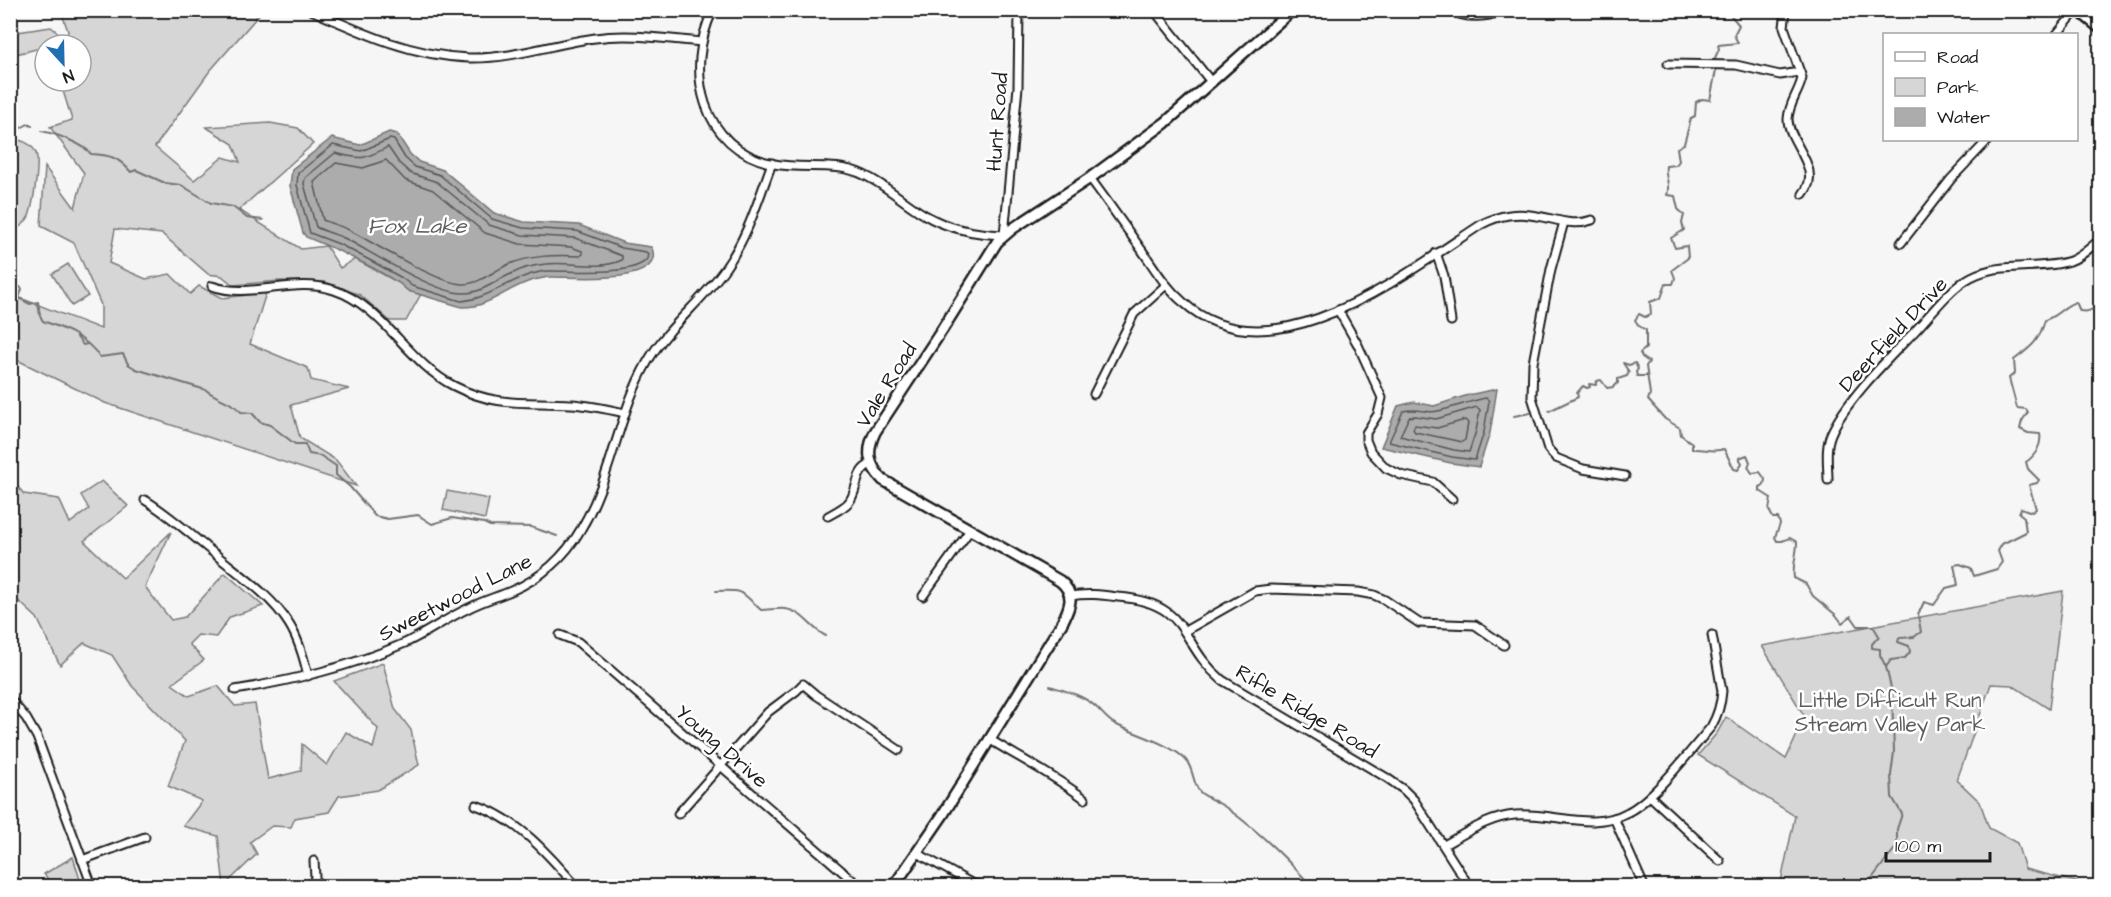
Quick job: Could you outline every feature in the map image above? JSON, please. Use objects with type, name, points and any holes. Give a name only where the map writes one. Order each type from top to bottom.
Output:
[{"type":"main road","name":"Vale Road","points":[[871,464],[869,449],[874,432],[942,330],[990,252],[1004,235],[1150,135],[1212,83],[1292,10]]},
{"type":"main road","points":[[2078,10],[2100,28]]},
{"type":"main road","points":[[871,464],[883,480],[1060,580],[1071,596],[1070,605],[1062,623],[894,886]]},
{"type":"street","points":[[311,10],[396,46],[428,54],[467,58],[506,57],[602,37],[632,36],[701,42]]},
{"type":"street","points":[[713,10],[701,42],[699,55],[701,86],[707,108],[722,135],[743,150],[772,163],[830,166],[853,170],[878,183],[932,219],[965,230],[1004,235]]},
{"type":"street","name":"Hunt Road","points":[[1004,235],[1018,87],[1019,10]]},
{"type":"street","points":[[1451,10],[1465,17],[1472,17],[1514,10]]},
{"type":"street","points":[[1786,10],[1784,27],[1800,72],[1801,83],[1791,101],[1788,119],[1790,130],[1807,165],[1808,186],[1803,194]]},
{"type":"street","points":[[2058,33],[2078,10]]},
{"type":"street","points":[[1157,14],[1212,83]]},
{"type":"street","points":[[1668,64],[1736,65],[1779,75],[1800,72]]},
{"type":"street","points":[[1901,243],[1951,179],[1987,141]]},
{"type":"street","name":"Sweetwood Lane","points":[[235,690],[308,676],[372,657],[407,642],[468,608],[525,584],[551,566],[575,539],[600,495],[625,413],[640,376],[658,345],[727,266],[750,223],[772,163]]},
{"type":"street","points":[[1090,178],[1166,285],[1184,304],[1216,323],[1240,329],[1265,330],[1320,318],[1368,296],[1482,224],[1500,216],[1524,214],[1581,223],[1592,220]]},
{"type":"street","points":[[1564,222],[1551,269],[1533,363],[1532,398],[1548,449],[1556,458],[1583,469],[1625,476]]},
{"type":"street","name":"Deerfield Drive","points":[[1828,480],[1828,441],[1839,420],[1898,348],[1965,280],[1995,269],[2072,260],[2100,240]]},
{"type":"street","points":[[1436,253],[1444,276],[1451,321]]},
{"type":"street","points":[[212,286],[230,291],[303,285],[334,290],[368,309],[428,369],[470,393],[518,404],[568,404],[625,413]]},
{"type":"street","points":[[1094,394],[1134,314],[1166,285]]},
{"type":"street","points":[[1338,310],[1358,345],[1382,398],[1378,414],[1366,433],[1367,445],[1371,452],[1386,468],[1401,475],[1433,482],[1452,499]]},
{"type":"street","points":[[828,516],[851,500],[858,476],[863,468],[871,464]]},
{"type":"street","points":[[145,500],[164,512],[276,607],[289,624],[298,642],[308,676]]},
{"type":"street","points":[[922,596],[970,530]]},
{"type":"street","points":[[1185,631],[1255,591],[1271,589],[1358,592],[1385,600],[1419,622],[1475,625],[1504,645]]},
{"type":"street","name":"Rifle Ridge Road","points":[[1071,596],[1084,594],[1131,598],[1150,602],[1167,611],[1185,631],[1210,669],[1222,680],[1404,789],[1420,808],[1469,886]]},
{"type":"street","name":"Young Drive","points":[[561,635],[579,642],[859,886]]},
{"type":"street","points":[[1444,845],[1478,826],[1509,816],[1531,815],[1594,822],[1614,818],[1637,807],[1650,796],[1711,727],[1720,710],[1722,691],[1712,635]]},
{"type":"street","points":[[678,814],[722,767],[768,712],[803,684],[899,750]]},
{"type":"street","points":[[10,699],[26,718],[37,737],[92,886]]},
{"type":"street","points":[[989,739],[1025,762],[1060,780],[1085,799]]},
{"type":"street","points":[[1650,796],[1720,861]]},
{"type":"street","points":[[476,805],[493,812],[521,829],[547,853],[576,886]]},
{"type":"street","points":[[1614,818],[1644,886]]},
{"type":"street","points":[[82,860],[145,837]]},
{"type":"street","points":[[917,853],[973,884],[983,886]]},
{"type":"street","points":[[312,886],[315,877],[314,861]]},
{"type":"green space","points":[[263,10],[209,72],[155,147],[194,180],[223,157],[240,162],[233,144],[206,127],[270,123],[298,128],[313,144],[239,210],[301,249],[326,246],[340,268],[355,259],[409,291],[421,294],[406,321],[390,321],[360,295],[325,282],[280,281],[233,285],[222,276],[208,274],[162,234],[115,229],[109,263],[146,279],[170,274],[190,294],[199,286],[222,298],[266,293],[250,344],[308,368],[311,380],[349,389],[291,405],[300,438],[336,460],[356,486],[105,403],[11,357],[10,294],[101,329],[101,305],[74,243],[41,226],[45,167],[75,208],[84,173],[50,127],[72,120],[64,93],[93,93],[93,33],[68,33],[61,11]]},
{"type":"green space","points":[[51,27],[59,33],[33,33],[33,50],[12,55],[11,58],[11,33]]},
{"type":"green space","points":[[10,138],[28,143],[37,156],[37,173],[29,216],[23,224],[11,231]]},
{"type":"green space","points":[[68,264],[88,296],[72,306],[52,274]]},
{"type":"green space","points":[[11,479],[24,494],[59,499],[70,523],[89,509],[81,495],[102,481],[128,506],[84,541],[123,578],[171,532],[145,587],[171,620],[185,617],[225,573],[263,606],[230,617],[216,637],[198,635],[189,644],[204,660],[172,684],[189,696],[218,686],[235,706],[255,704],[268,779],[301,771],[302,744],[327,765],[346,732],[373,748],[378,729],[334,681],[383,663],[395,709],[411,730],[419,765],[378,790],[339,796],[329,812],[295,818],[291,827],[272,826],[250,842],[257,854],[224,886],[218,836],[183,826],[202,801],[168,786],[185,741],[132,686],[112,655],[84,643],[60,665],[37,618],[11,594]]},
{"type":"green space","points":[[447,491],[489,499],[485,519],[443,510]]},
{"type":"green space","name":"Little Difficult Run Stream Valley Park","points":[[2063,591],[2049,709],[2012,685],[1991,684],[1957,780],[1980,802],[1989,828],[2017,843],[2025,869],[2077,882],[2076,886],[1780,886],[1795,816],[1698,755],[1717,733],[1726,717],[1786,759],[1805,717],[1762,646]]},
{"type":"green space","points":[[73,857],[82,886],[53,886],[44,874]]},
{"type":"water","name":"Fox Lake","points":[[389,132],[397,134],[410,154],[419,162],[443,170],[494,213],[524,222],[579,225],[624,243],[651,247],[654,253],[653,259],[647,267],[636,273],[622,276],[548,277],[534,280],[470,307],[462,307],[408,291],[373,268],[306,237],[290,186],[292,169],[332,138],[360,145]]},
{"type":"water","points":[[1497,389],[1490,433],[1479,467],[1381,447],[1398,406],[1414,402],[1434,406]]},
{"type":"waterway","points":[[1714,60],[1719,49],[1718,45],[1738,43],[1734,35],[1739,25],[1728,12],[1729,10]]},
{"type":"waterway","points":[[1716,70],[1710,100],[1702,99],[1696,102],[1695,116],[1691,118],[1684,144],[1677,148],[1679,161],[1676,165],[1666,166],[1667,195],[1675,196],[1678,209],[1684,215],[1682,223],[1684,230],[1671,238],[1675,248],[1687,246],[1688,258],[1672,270],[1675,278],[1673,284],[1666,284],[1661,298],[1650,302],[1651,314],[1645,317],[1639,314],[1635,320],[1646,330],[1646,348],[1640,353],[1649,362],[1646,366],[1650,394],[1648,400],[1665,419],[1680,428],[1681,435],[1692,443],[1692,449],[1716,451],[1724,449],[1734,469],[1738,470],[1742,463],[1739,458],[1747,455],[1750,462],[1748,467],[1752,473],[1760,472],[1765,479],[1760,491],[1771,498],[1769,510],[1773,518],[1778,518],[1780,524],[1775,537],[1777,541],[1790,538],[1797,542],[1794,578],[1806,584],[1813,596],[1842,623],[1851,616],[1858,626],[1873,626],[1879,636],[1872,644],[1872,648],[1880,649],[1880,655],[1886,667]]},
{"type":"waterway","points":[[10,124],[21,128],[28,124],[32,126]]},
{"type":"waterway","points":[[41,131],[68,139],[91,154],[113,158],[131,172],[136,170],[165,183],[181,185],[211,203],[233,207],[247,218],[263,220]]},
{"type":"waterway","points":[[10,290],[20,287],[22,289],[19,298],[30,304],[38,302],[43,321],[75,334],[100,357],[123,354],[128,364],[136,369],[206,390],[241,412],[252,413],[260,422],[270,425],[295,444],[305,444],[309,454],[321,456],[336,466],[336,475],[350,487],[375,516],[388,519],[418,515],[432,524],[452,518],[490,526],[531,527],[557,536]]},
{"type":"waterway","points":[[1866,886],[1897,846],[1897,829],[1902,814],[1892,797],[1891,775],[1894,752],[1892,692],[1886,667],[1891,660],[1905,658],[1910,652],[1909,646],[1898,642],[1899,638],[1914,637],[1921,632],[1918,615],[1924,602],[1934,605],[1946,588],[1958,585],[1954,565],[1960,564],[1971,568],[1974,576],[1997,569],[2002,562],[1998,551],[2002,544],[2026,532],[2024,517],[2019,513],[2021,508],[2032,512],[2036,509],[2029,485],[2039,480],[2028,469],[2026,462],[2037,450],[2040,434],[2028,433],[2020,429],[2028,412],[2026,409],[2017,408],[2009,378],[2015,373],[2014,360],[2034,343],[2045,320],[2076,302],[2080,311],[2090,311],[2100,300]]},
{"type":"waterway","points":[[76,336],[83,345],[87,344]]},
{"type":"waterway","points":[[1549,411],[1578,397],[1577,393],[1583,386],[1587,388],[1590,387],[1589,384],[1596,385],[1597,381],[1601,380],[1607,388],[1613,387],[1618,383],[1618,379],[1627,376],[1629,372],[1623,363],[1629,365],[1635,363],[1638,369],[1637,376],[1647,376]]},
{"type":"waterway","points":[[1514,416],[1530,413]]},
{"type":"waterway","points":[[716,591],[742,593],[761,610],[791,610],[826,636]]},
{"type":"waterway","points":[[1050,686],[1085,699],[1115,724],[1162,744],[1179,754],[1188,763],[1200,792],[1225,807],[1259,834],[1310,886]]}]
